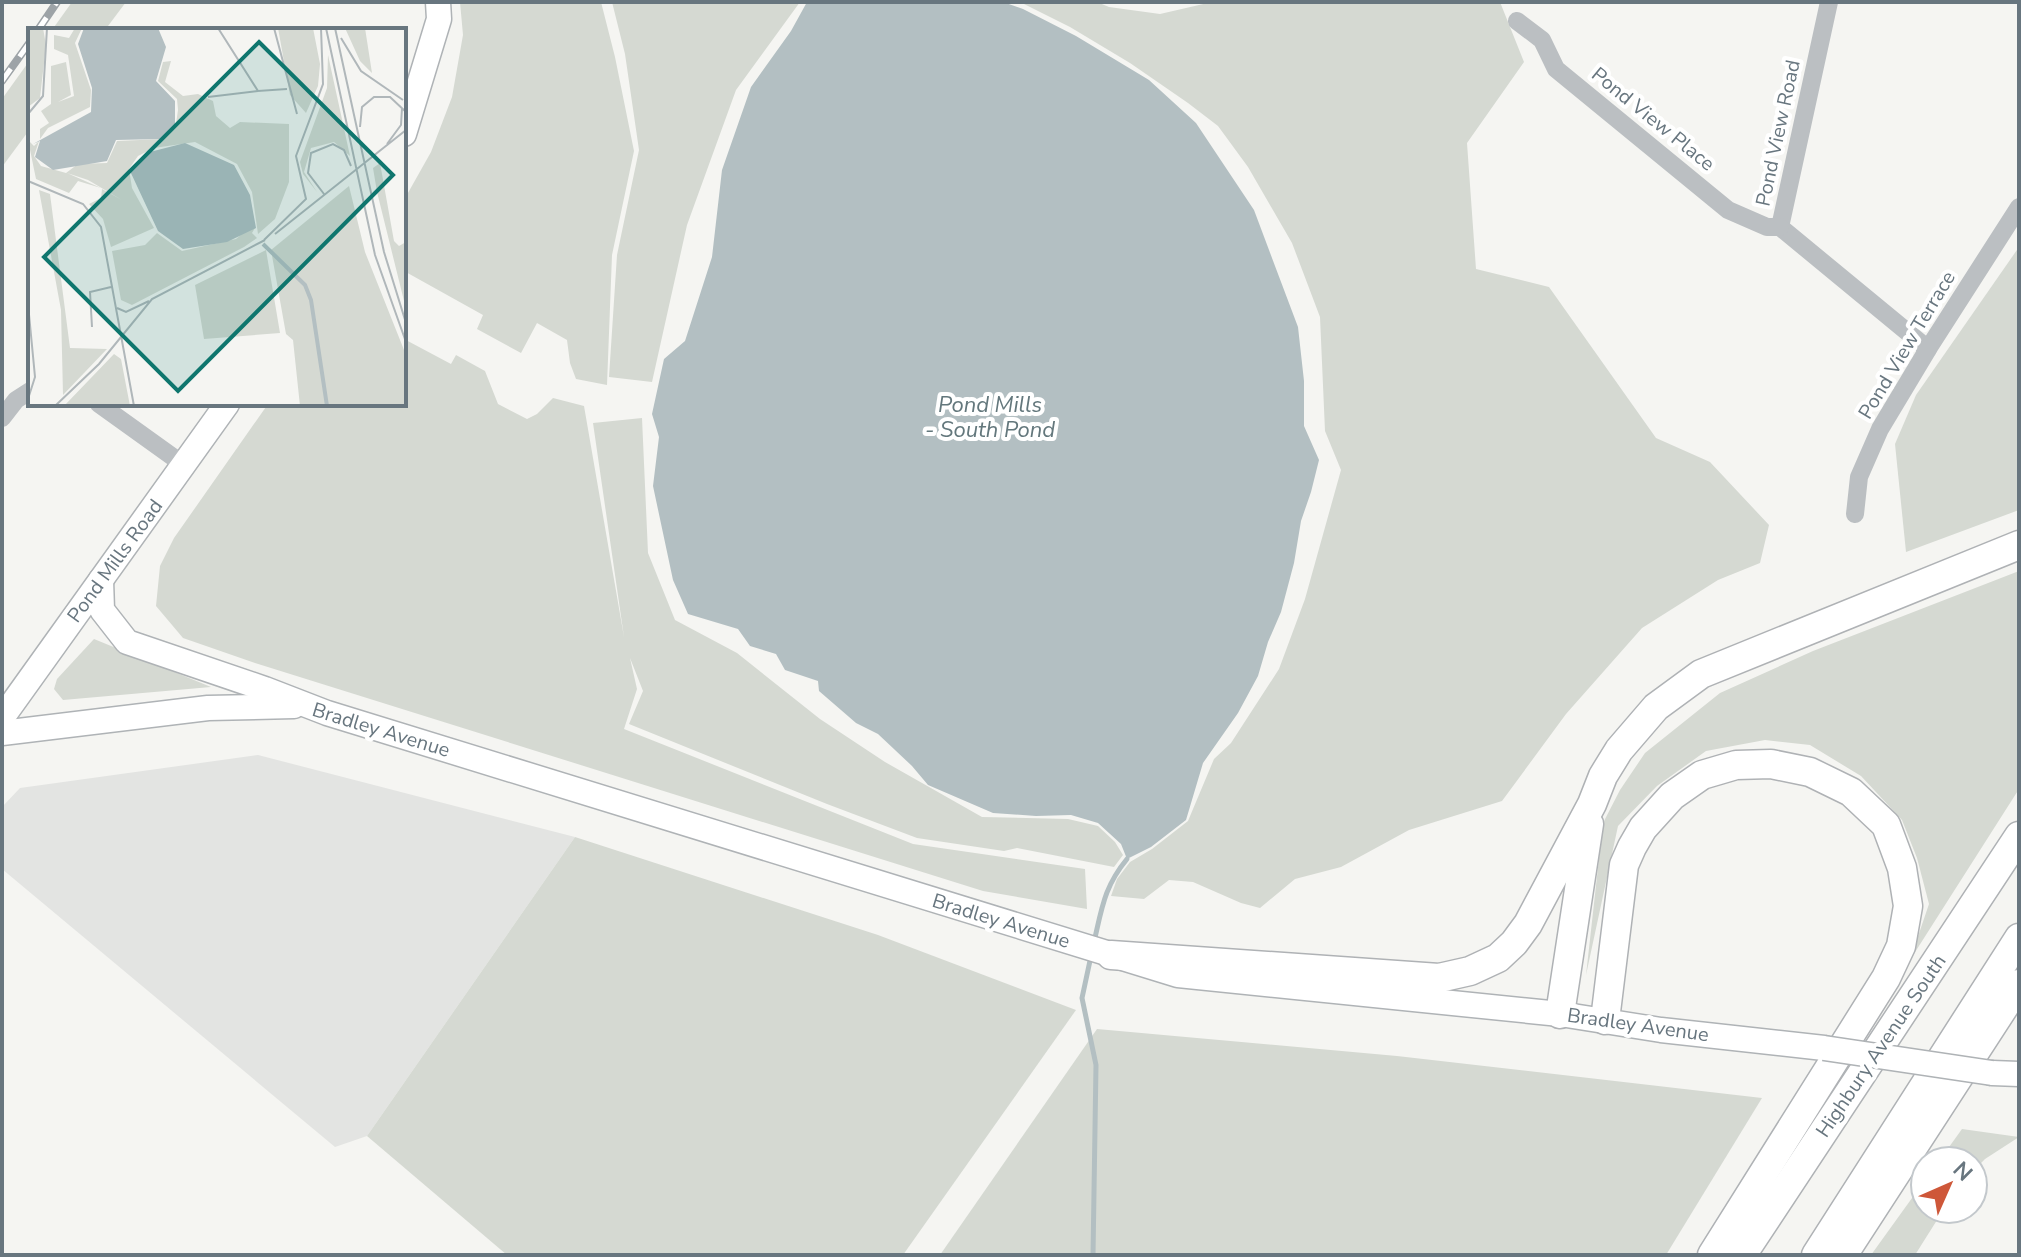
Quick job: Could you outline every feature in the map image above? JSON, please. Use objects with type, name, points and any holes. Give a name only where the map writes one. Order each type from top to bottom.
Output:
[{"type":"highway","points":[[1111,955],[1439,978],[1470,971],[1498,958],[1528,924],[1592,804],[1603,776],[1619,750],[1656,707],[1701,674],[2019,545]]},
{"type":"highway","points":[[1605,1020],[1624,865],[1643,828],[1672,796],[1702,775],[1736,765],[1771,764],[1810,772],[1851,792],[1886,825],[1902,868],[1908,906],[1901,946],[1886,978],[1712,1255]]},
{"type":"highway","points":[[1560,1014],[1592,804]]},
{"type":"highway","name":"Highbury Avenue South","points":[[1742,1255],[2019,836]]},
{"type":"highway","points":[[1816,1255],[2019,938]]},
{"type":"highway","points":[[1843,1255],[2019,984]]},
{"type":"main road","points":[[406,127],[439,19],[438,2]]},
{"type":"main road","name":"Pond Mills Road","points":[[2,718],[226,406]]},
{"type":"main road","points":[[101,580],[102,610],[127,642],[309,706]]},
{"type":"main road","name":"Bradley Avenue","points":[[2,733],[208,708],[309,706],[1178,975],[1560,1014],[1661,1030],[2019,1074]]},
{"type":"street","name":"Pond View Road","points":[[1829,2],[1780,227],[1928,349]]},
{"type":"street","name":"Pond View Place","points":[[1517,21],[1542,40],[1556,69],[1728,210],[1767,227],[1780,227]]},
{"type":"street","name":"Pond View Terrace","points":[[1855,514],[1859,477],[1880,429],[2019,207]]},
{"type":"street","points":[[2,418],[16,400],[28,392]]},
{"type":"street","points":[[102,406],[184,465]]},
{"type":"shaded area","points":[[72,2],[126,2],[106,28],[53,28]]},
{"type":"shaded area","points":[[460,2],[601,2],[634,151],[612,255],[607,385],[576,379],[567,340],[537,323],[521,353],[477,329],[483,315],[406,272],[406,196],[431,152],[452,97],[463,35]]},
{"type":"shaded area","points":[[612,2],[800,2],[736,90],[687,225],[652,382],[609,377],[617,255],[639,150],[625,54]]},
{"type":"shaded area","points":[[1020,2],[1097,2],[1109,7],[1160,14],[1212,2],[1500,2],[1524,62],[1467,143],[1476,269],[1549,287],[1656,438],[1710,462],[1769,525],[1760,563],[1718,580],[1642,628],[1566,714],[1502,801],[1409,830],[1341,867],[1295,879],[1260,908],[1193,882],[1169,880],[1144,899],[1111,896],[1117,879],[1130,862],[1188,821],[1214,759],[1231,743],[1279,669],[1305,599],[1341,470],[1325,431],[1320,317],[1292,243],[1248,167],[1218,126],[1130,63]]},
{"type":"shaded area","points":[[28,63],[28,132],[2,167],[2,99]]},
{"type":"shaded area","points":[[2019,247],[2019,510],[1906,552],[1895,444],[1916,395]]},
{"type":"shaded area","points":[[406,340],[451,364],[456,355],[485,371],[498,404],[527,419],[553,398],[584,406],[624,637],[593,423],[642,418],[648,553],[675,620],[737,653],[820,719],[885,762],[982,817],[1068,819],[1098,826],[1115,842],[1123,855],[1114,867],[1017,848],[1004,851],[917,838],[827,804],[629,724],[643,691],[630,658],[637,689],[624,729],[913,844],[1085,869],[1087,909],[983,891],[255,663],[183,638],[156,606],[160,566],[174,538],[267,406],[406,406]]},
{"type":"shaded area","points":[[2019,571],[2019,789],[1910,960],[1929,904],[1917,858],[1902,820],[1861,776],[1810,745],[1765,740],[1706,751],[1657,786],[1618,826],[1586,975],[1603,823],[1620,790],[1645,753],[1720,693],[1813,651]]},
{"type":"shaded area","points":[[94,639],[211,687],[63,700],[54,689],[57,679]]},
{"type":"shaded area","points":[[258,755],[575,837],[367,1136],[335,1147],[2,869],[2,807],[20,788]]},
{"type":"shaded area","points":[[575,837],[878,935],[1076,1010],[903,1255],[507,1255],[367,1136]]},
{"type":"shaded area","points":[[1097,1029],[1397,1056],[1762,1098],[1666,1255],[940,1255]]},
{"type":"shaded area","points":[[1962,1129],[2019,1137],[1989,1156],[1989,1145],[1950,1145]]},
{"type":"shaded area","points":[[1909,1202],[1909,1225],[1934,1225],[1915,1255],[1871,1255]]},
{"type":"water","name":"Pond Mills - South Pond","points":[[807,2],[1003,2],[1076,36],[1149,80],[1196,123],[1254,210],[1298,327],[1304,381],[1304,426],[1319,460],[1301,521],[1281,612],[1258,676],[1238,713],[1203,763],[1186,820],[1151,847],[1127,859],[1121,844],[1098,823],[1071,815],[993,813],[928,785],[878,734],[856,723],[819,691],[818,681],[785,670],[776,654],[750,646],[738,629],[688,614],[673,580],[653,486],[659,437],[652,414],[664,359],[685,341],[712,257],[722,170],[751,87],[791,31]]},
{"type":"waterway","points":[[1094,942],[1109,889],[1127,859]]},
{"type":"waterway","points":[[1091,956],[1082,998],[1096,1065],[1093,1255]]},
{"type":"railway","points":[[39,28],[57,2]]},
{"type":"railway","points":[[2,81],[28,45]]}]
